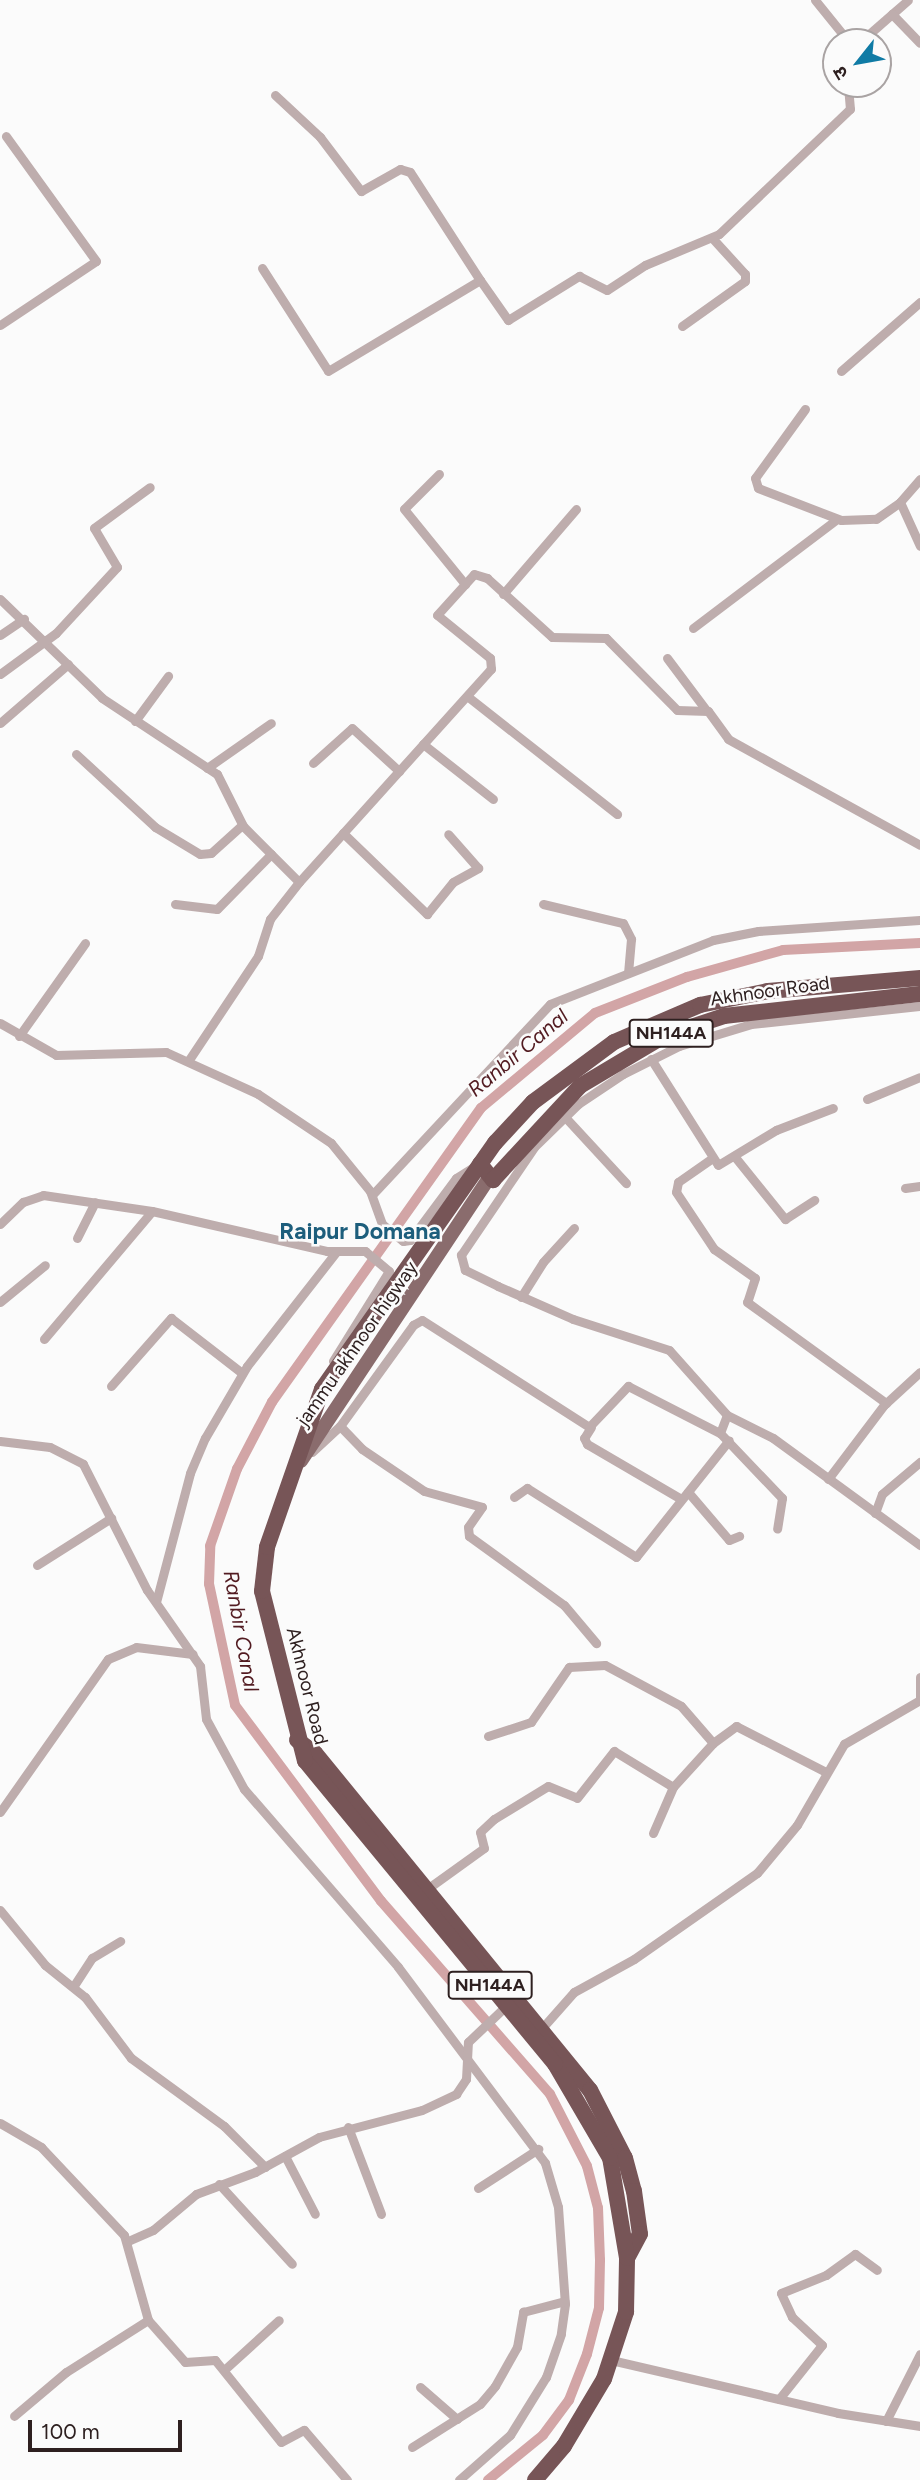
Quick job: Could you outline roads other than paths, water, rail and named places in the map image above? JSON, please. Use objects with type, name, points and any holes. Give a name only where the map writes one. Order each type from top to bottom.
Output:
[{"type":"highway","name":"Akhnoor Road","points":[[627,2258],[620,2200],[602,2139],[573,2089],[501,2010],[305,1761],[297,1740],[262,1591],[271,1530],[299,1463],[308,1421],[328,1381],[423,1248],[548,1088],[597,1052],[661,1019],[768,991],[920,978]]},
{"type":"highway","name":"Akhnoor Road","points":[[485,1170],[580,1086],[664,1036],[724,1016],[920,994]]},
{"type":"highway","points":[[297,1740],[315,1753],[543,2026],[590,2090],[625,2158],[640,2218],[640,2234],[627,2258]]},
{"type":"highway","name":"NH144A","points":[[535,2480],[570,2435],[611,2360],[626,2312],[627,2258]]},
{"type":"main road","name":"jammu akhnoor higway","points":[[299,1463],[485,1170]]},
{"type":"street","points":[[815,0],[838,28]]},
{"type":"street","points":[[876,28],[908,0]]},
{"type":"street","points":[[892,14],[920,43]]},
{"type":"street","points":[[275,94],[320,137],[360,191],[400,169],[410,172],[508,320],[579,276],[607,290],[645,265],[713,239],[842,118],[853,103],[852,98]]},
{"type":"street","points":[[0,325],[96,261],[6,136]]},
{"type":"street","points":[[682,326],[745,281],[745,274],[713,239]]},
{"type":"street","points":[[261,268],[328,370],[480,280]]},
{"type":"street","points":[[841,371],[920,302]]},
{"type":"street","points":[[805,409],[754,480],[763,491],[836,520],[876,519],[900,502],[920,480]]},
{"type":"street","points":[[439,474],[404,509],[465,584]]},
{"type":"street","points":[[0,674],[46,639],[117,567],[94,526],[150,487]]},
{"type":"street","points":[[900,502],[920,546]]},
{"type":"street","points":[[503,594],[576,509]]},
{"type":"street","points":[[693,628],[836,520]]},
{"type":"street","points":[[189,1060],[258,956],[270,919],[299,883],[467,696],[492,662],[437,612],[477,574],[552,637],[606,638],[677,710],[706,710]]},
{"type":"street","points":[[0,599],[46,639],[68,664],[135,721],[207,768],[226,785],[242,825],[299,883]]},
{"type":"street","points":[[0,635],[24,619]]},
{"type":"street","points":[[667,657],[728,739],[920,845]]},
{"type":"street","points":[[0,723],[68,664]]},
{"type":"street","points":[[135,721],[167,676]]},
{"type":"street","points":[[467,696],[617,814]]},
{"type":"street","points":[[207,768],[271,723]]},
{"type":"street","points":[[313,763],[352,729],[399,771]]},
{"type":"street","points":[[423,744],[493,799]]},
{"type":"street","points":[[76,754],[155,827],[200,855],[212,853],[242,825]]},
{"type":"street","points":[[343,834],[427,914],[453,882],[478,867],[449,834]]},
{"type":"street","points":[[175,904],[218,909],[271,854]]},
{"type":"street","points":[[543,904],[623,923],[631,939],[628,973]]},
{"type":"street","points":[[372,1195],[550,1004],[713,940],[758,931],[920,919]]},
{"type":"street","points":[[19,1036],[85,943]]},
{"type":"street","points":[[920,1006],[777,1019],[710,1035],[650,1059],[599,1088],[565,1116],[517,1169],[459,1259],[465,1270],[521,1297],[662,1346],[681,1360],[727,1415],[748,1421],[920,1545]]},
{"type":"street","points":[[0,1023],[19,1036],[72,1058],[153,1050],[189,1060],[258,1094],[323,1135],[372,1195],[384,1227],[403,1241],[410,1240],[456,1178],[485,1170]]},
{"type":"street","points":[[650,1059],[718,1166],[776,1130],[833,1108]]},
{"type":"street","points":[[867,1099],[920,1077]]},
{"type":"street","points":[[565,1116],[626,1184]]},
{"type":"street","points":[[735,1157],[785,1219],[814,1200]]},
{"type":"street","points":[[711,1158],[675,1189],[708,1243],[755,1278],[747,1302],[886,1403]]},
{"type":"street","points":[[905,1188],[920,1186]]},
{"type":"street","points":[[0,1224],[23,1202],[43,1195],[152,1211],[336,1252],[365,1251],[387,1266],[328,1381]]},
{"type":"street","points":[[77,1238],[95,1202]]},
{"type":"street","points":[[44,1339],[152,1211]]},
{"type":"street","points":[[521,1297],[542,1262],[575,1228]]},
{"type":"street","points":[[156,1602],[190,1473],[242,1373],[336,1252]]},
{"type":"street","points":[[0,1302],[45,1265]]},
{"type":"street","points":[[111,1386],[169,1318],[242,1373]]},
{"type":"street","points":[[299,1463],[340,1426],[413,1325],[422,1320],[592,1427]]},
{"type":"street","points":[[828,1479],[886,1403],[920,1371]]},
{"type":"street","points":[[739,1536],[729,1540],[685,1496],[587,1444],[584,1438],[626,1386],[729,1440],[782,1498],[777,1528]]},
{"type":"street","points":[[720,1433],[727,1415]]},
{"type":"street","points":[[340,1426],[362,1449],[419,1488],[482,1507],[468,1527],[469,1536],[564,1605],[596,1643]]},
{"type":"street","points":[[514,1497],[527,1488],[636,1557],[729,1440]]},
{"type":"street","points":[[0,1441],[72,1455],[87,1471],[156,1602],[193,1654],[203,1678],[206,1719],[244,1789],[398,1967],[468,2066],[538,2149],[555,2186],[565,2301],[556,2351],[530,2406],[495,2454],[459,2480]]},
{"type":"street","points":[[875,1513],[882,1494],[920,1462]]},
{"type":"street","points":[[37,1565],[111,1518]]},
{"type":"street","points":[[0,1812],[108,1659],[136,1647],[193,1654]]},
{"type":"street","points":[[488,1736],[531,1722],[569,1667],[605,1665],[681,1706],[713,1743]]},
{"type":"street","points":[[543,2026],[574,1992],[634,1959],[757,1873],[797,1825],[826,1773],[851,1738],[920,1700],[920,1676]]},
{"type":"street","points":[[653,1833],[673,1787],[713,1743],[741,1726],[826,1773]]},
{"type":"street","points":[[427,1889],[484,1848],[480,1832],[494,1819],[548,1786],[577,1798],[614,1751],[673,1787]]},
{"type":"street","points":[[0,1910],[45,1965],[74,1987],[131,2058],[224,2126],[265,2167]]},
{"type":"street","points":[[74,1987],[92,1958],[120,1941]]},
{"type":"street","points":[[128,2241],[219,2184],[265,2167],[348,2127],[441,2102],[462,2087],[468,2066],[471,2036],[501,2010]]},
{"type":"street","points":[[0,2123],[41,2147],[128,2241],[148,2320],[185,2362],[210,2358],[223,2370],[281,2442],[304,2430],[347,2480]]},
{"type":"street","points":[[348,2127],[381,2214]]},
{"type":"street","points":[[478,2188],[538,2149]]},
{"type":"street","points":[[285,2156],[315,2214]]},
{"type":"street","points":[[219,2184],[292,2263]]},
{"type":"street","points":[[783,2395],[822,2345],[792,2317],[781,2293],[826,2275],[855,2254],[877,2270]]},
{"type":"street","points":[[412,2447],[480,2404],[510,2364],[523,2312],[565,2301]]},
{"type":"street","points":[[14,2416],[66,2372],[148,2320]]},
{"type":"street","points":[[223,2370],[279,2320]]},
{"type":"street","points":[[889,2416],[920,2354]]},
{"type":"street","points":[[611,2360],[889,2416],[920,2426]]},
{"type":"street","points":[[420,2387],[457,2419]]},
{"type":"waterway","name":"Ranbir Canal","points":[[488,2480],[543,2435],[569,2400],[587,2354],[599,2308],[600,2260],[598,2208],[587,2166],[550,2094],[381,1901],[235,1705],[209,1584],[210,1546],[237,1469],[272,1402],[481,1108],[595,1013],[687,977],[783,950],[920,943]]},
{"type":"district","name":"Raipur Domana","points":[[360,1231]]}]
